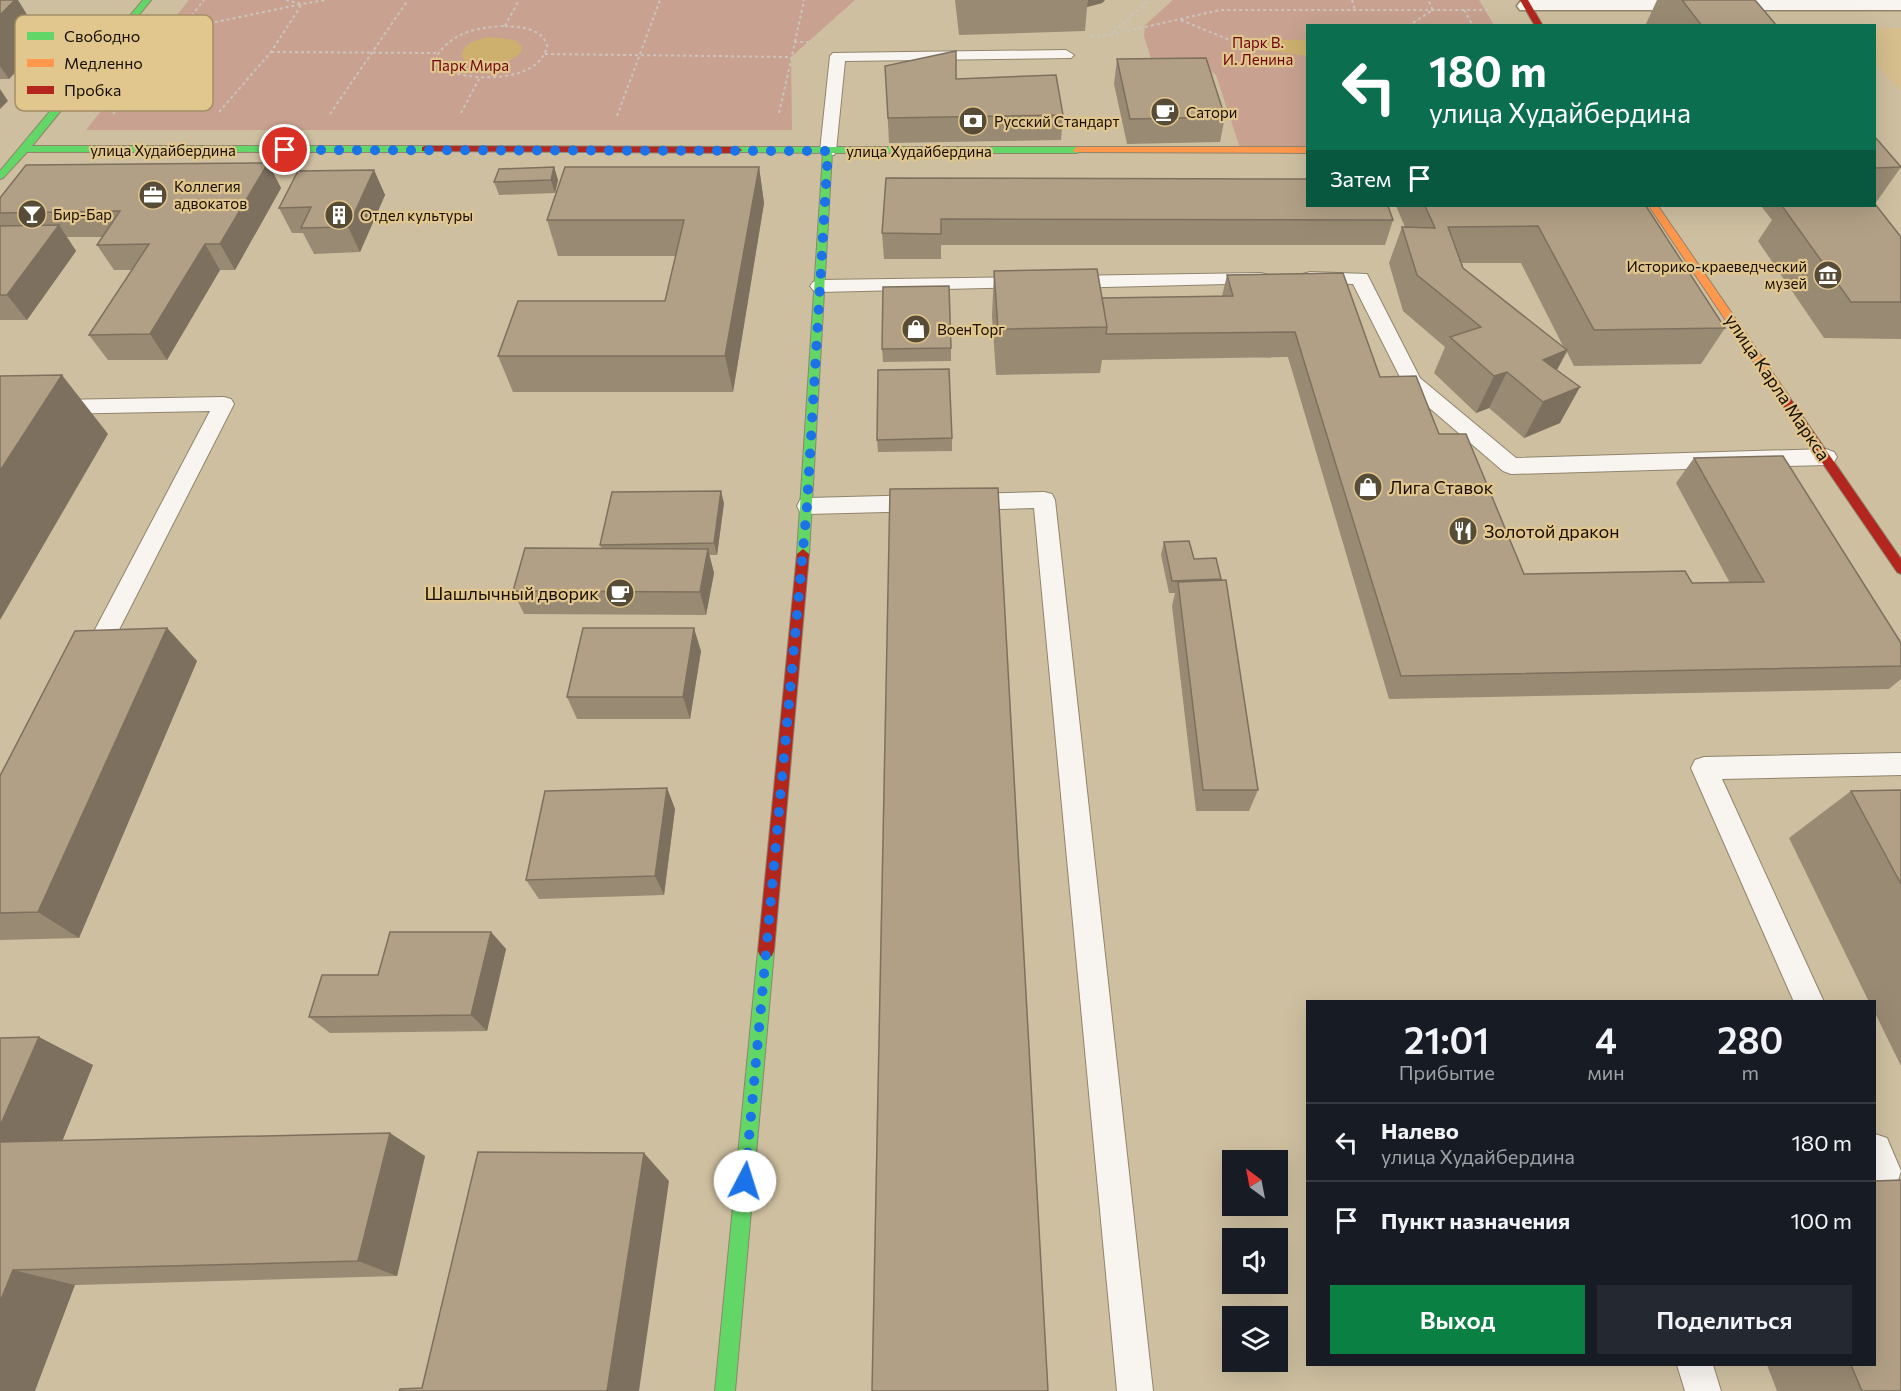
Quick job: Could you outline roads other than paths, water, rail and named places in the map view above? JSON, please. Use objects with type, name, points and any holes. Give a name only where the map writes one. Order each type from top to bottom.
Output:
[{"type":"street","points":[[135,15],[147,0]]},
{"type":"street","points":[[1525,3],[1901,4]]},
{"type":"street","points":[[1525,3],[1538,24]]},
{"type":"street","points":[[0,176],[56,111]]},
{"type":"street","name":"улица Худайбердина","points":[[25,149],[1306,150]]},
{"type":"street","points":[[725,1391],[807,506],[828,151]]},
{"type":"street","name":"улица Карла Маркса","points":[[1655,207],[1901,569]]},
{"type":"lane","points":[[828,151],[838,56],[1066,55]]},
{"type":"lane","points":[[820,286],[1360,278],[1412,382],[1511,466],[1826,457]]},
{"type":"lane","points":[[0,408],[224,404],[82,677]]},
{"type":"lane","points":[[807,506],[1044,500],[1135,1391]]},
{"type":"lane","points":[[1808,1000],[1704,768],[1901,764]]},
{"type":"lane","points":[[1876,1152],[1885,1172],[1876,1173]]},
{"type":"lane","points":[[1695,1366],[1703,1391]]},
{"type":"place","name":"Сатори","points":[[1165,112]]},
{"type":"place","name":"Русский Стандарт","points":[[973,121]]},
{"type":"place","name":"Коллегия адвокатов","points":[[153,195]]},
{"type":"place","name":"Бир-Бар","points":[[32,214]]},
{"type":"place","name":"Отдел культуры","points":[[339,215]]},
{"type":"place","name":"Историко-краеведческий музей","points":[[1828,275]]},
{"type":"place","name":"ВоенТорг","points":[[916,329]]},
{"type":"place","name":"Лига Ставок","points":[[1368,487]]},
{"type":"place","name":"Золотой дракон","points":[[1463,531]]},
{"type":"place","name":"Шашлычный дворик","points":[[620,593]]},
{"type":"park label","name":"Парк В. И. Ленина","points":[[1258,50]]},
{"type":"park label","name":"Парк Мира","points":[[470,65]]}]
